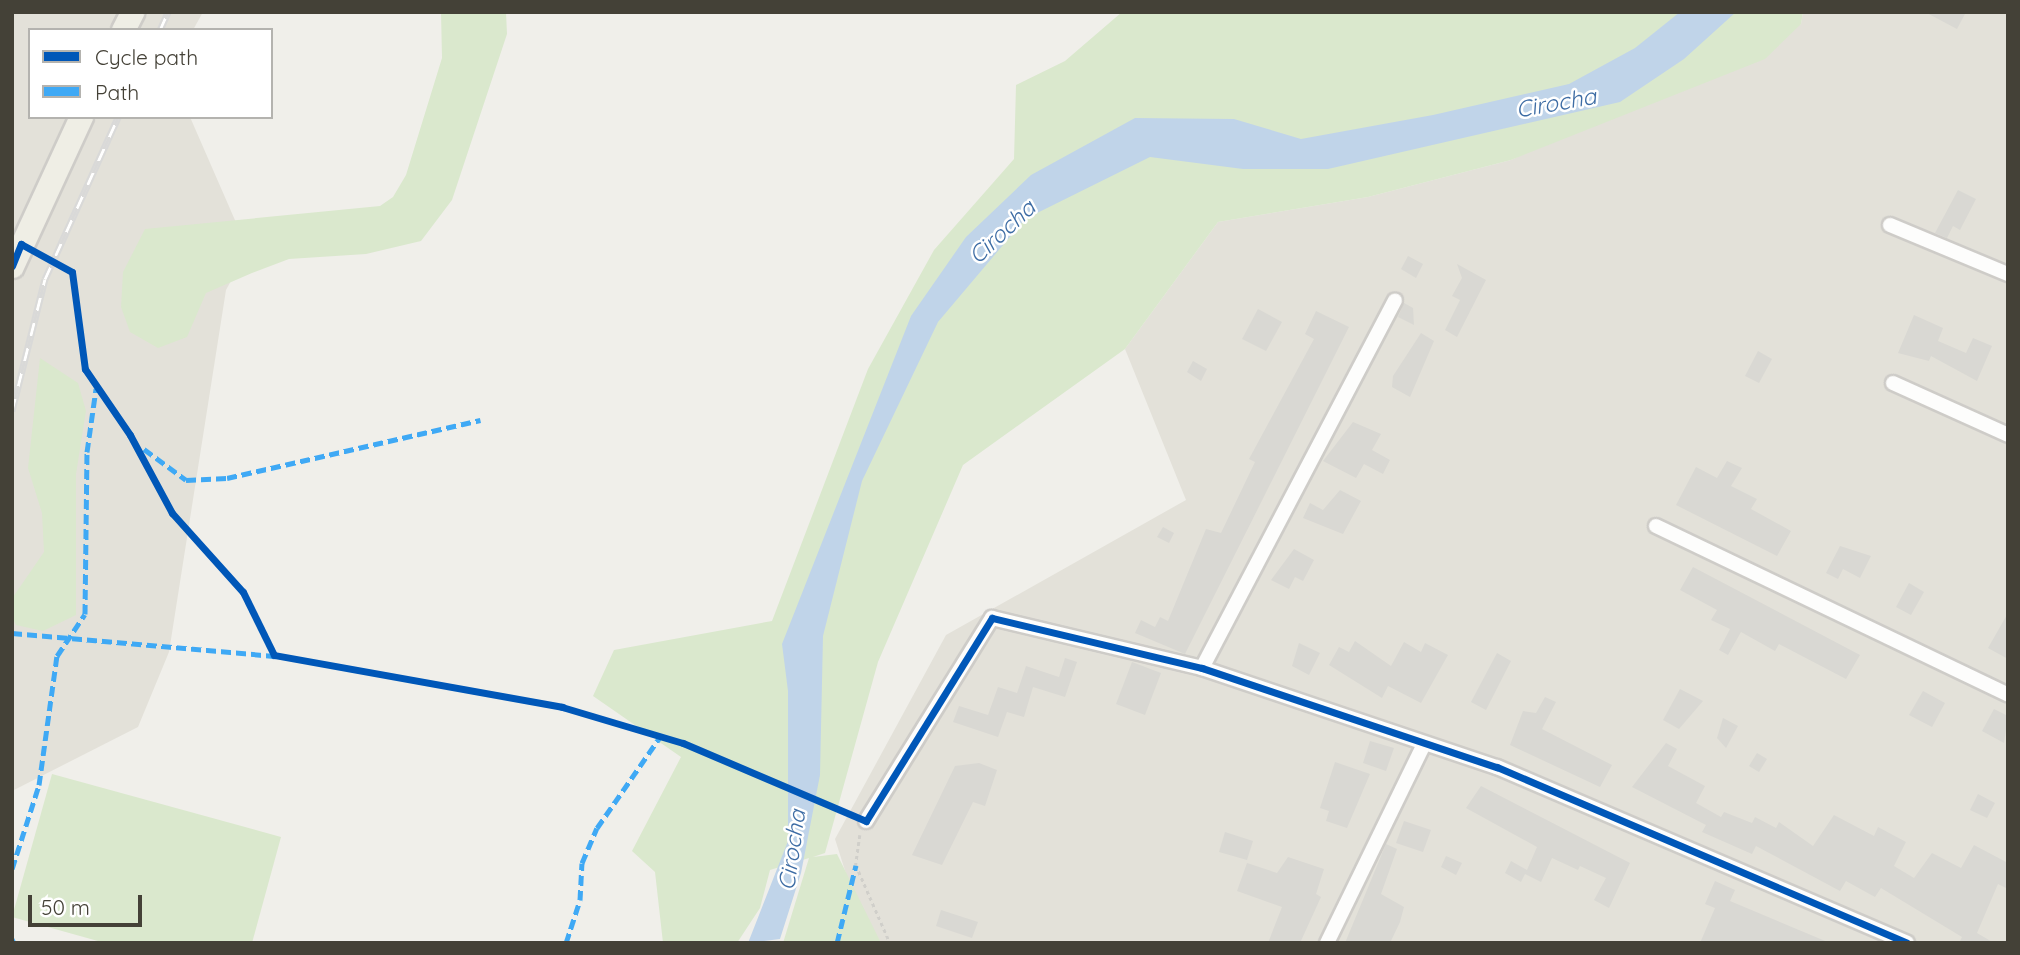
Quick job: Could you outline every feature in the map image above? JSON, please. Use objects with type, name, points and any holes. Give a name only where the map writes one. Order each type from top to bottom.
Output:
[{"type":"main road","points":[[124,28],[132,12]]},
{"type":"main road","points":[[12,266],[80,119]]},
{"type":"street","points":[[1890,225],[2008,274]]},
{"type":"street","points":[[1202,668],[1395,301]]},
{"type":"street","points":[[1893,383],[2008,435]]},
{"type":"street","points":[[1656,526],[2008,695]]},
{"type":"street","points":[[866,821],[992,618],[1202,668],[1423,746],[1497,767],[1906,943]]},
{"type":"street","points":[[1326,943],[1423,746]]},
{"type":"path","points":[[683,743],[846,813]]},
{"type":"path","points":[[866,821],[856,864],[890,943]]},
{"type":"shaded area","points":[[12,12],[203,12],[194,28],[28,28],[28,119],[191,119],[248,250],[226,290],[169,652],[138,727],[12,791]]},
{"type":"shaded area","points":[[1803,12],[2008,12],[2008,943],[868,943],[835,839],[946,635],[1186,500],[1125,349],[1218,222],[1368,197],[1511,160],[1801,24]]},
{"type":"green space","points":[[441,12],[506,12],[507,34],[452,200],[421,241],[366,254],[289,259],[252,273],[206,293],[187,337],[158,348],[130,332],[121,307],[123,272],[145,229],[380,206],[393,197],[406,175],[442,58]]},
{"type":"green space","points":[[1122,12],[1803,12],[1801,24],[1765,59],[1511,160],[1368,197],[1218,222],[1125,349],[963,465],[878,662],[825,853],[813,857],[837,854],[881,943],[783,943],[809,858],[770,870],[760,908],[737,943],[663,943],[655,872],[632,851],[681,757],[593,696],[614,650],[772,621],[868,369],[934,250],[1014,159],[1016,85],[1065,61]]},
{"type":"green space","points":[[40,358],[78,383],[86,411],[76,474],[76,615],[43,631],[16,625],[12,617],[13,597],[44,552],[42,513],[28,468]]},
{"type":"green space","points":[[52,774],[281,837],[252,943],[105,943],[12,917]]},
{"type":"water","name":"Cirocha","points":[[1680,12],[1736,12],[1684,59],[1620,102],[1328,169],[1243,169],[1150,157],[1025,219],[938,322],[862,481],[823,636],[820,775],[801,873],[780,939],[748,943],[788,841],[788,691],[782,644],[911,316],[966,237],[1031,175],[1135,118],[1234,119],[1301,139],[1433,115],[1569,84],[1635,48]]},
{"type":"pier","points":[[781,782],[819,798],[818,804],[782,788]]},
{"type":"building","points":[[1925,12],[1966,12],[1957,29]]},
{"type":"building","points":[[1958,190],[1976,199],[1960,230],[1953,226],[1947,238],[1935,233]]},
{"type":"building","points":[[1408,256],[1423,264],[1416,278],[1401,269]]},
{"type":"building","points":[[1457,264],[1486,280],[1457,337],[1445,330],[1460,300],[1452,296],[1462,278]]},
{"type":"building","points":[[1404,303],[1413,308],[1414,325],[1398,317]]},
{"type":"building","points":[[1258,309],[1282,322],[1266,351],[1242,339]]},
{"type":"building","points":[[1316,311],[1349,327],[1185,654],[1135,633],[1141,620],[1155,627],[1160,617],[1168,621],[1206,529],[1221,533],[1255,462],[1249,459],[1314,339],[1305,334]]},
{"type":"building","points":[[1914,315],[1943,328],[1938,341],[1966,353],[1973,338],[1992,346],[1977,381],[1931,356],[1929,361],[1898,353]]},
{"type":"building","points":[[1421,333],[1434,341],[1410,397],[1392,387],[1393,376]]},
{"type":"building","points":[[1758,351],[1772,359],[1759,383],[1745,376]]},
{"type":"building","points":[[1193,361],[1207,369],[1201,381],[1187,372]]},
{"type":"building","points":[[1353,422],[1381,434],[1372,450],[1390,460],[1383,474],[1364,464],[1356,478],[1323,461]]},
{"type":"building","points":[[1727,461],[1742,468],[1731,486],[1757,499],[1751,509],[1791,531],[1777,556],[1676,505],[1696,467],[1717,478]]},
{"type":"building","points":[[1340,490],[1361,501],[1343,534],[1303,518],[1310,503],[1323,510]]},
{"type":"building","points":[[1163,527],[1174,533],[1169,543],[1157,537]]},
{"type":"building","points":[[1840,546],[1871,556],[1860,578],[1843,569],[1838,579],[1826,573]]},
{"type":"building","points":[[1294,549],[1314,560],[1303,581],[1295,577],[1289,589],[1271,580]]},
{"type":"building","points":[[1693,567],[1860,655],[1846,679],[1779,644],[1775,651],[1741,632],[1728,655],[1719,650],[1730,629],[1711,620],[1717,610],[1680,590]]},
{"type":"building","points":[[1909,583],[1924,592],[1911,615],[1896,607]]},
{"type":"building","points":[[2008,613],[2008,659],[1988,648]]},
{"type":"building","points":[[1355,641],[1391,666],[1404,642],[1421,652],[1425,643],[1448,655],[1421,703],[1388,686],[1382,698],[1329,665],[1339,647],[1349,652]]},
{"type":"building","points":[[1299,643],[1320,653],[1309,675],[1292,666]]},
{"type":"building","points":[[1497,653],[1511,661],[1486,710],[1471,702]]},
{"type":"building","points":[[1065,658],[1077,662],[1065,697],[1033,687],[1024,717],[1007,712],[998,737],[953,722],[959,706],[988,715],[998,687],[1017,693],[1026,666],[1059,677]]},
{"type":"building","points":[[1132,662],[1161,673],[1145,715],[1116,704]]},
{"type":"building","points":[[1680,689],[1703,701],[1679,729],[1663,720]]},
{"type":"building","points":[[1923,691],[1945,703],[1932,727],[1909,715]]},
{"type":"building","points":[[1545,697],[1556,702],[1542,729],[1612,765],[1600,787],[1510,745],[1523,711],[1536,713]]},
{"type":"building","points":[[1994,709],[2008,716],[2004,743],[1982,731]]},
{"type":"building","points":[[1723,718],[1738,726],[1726,748],[1717,738]]},
{"type":"building","points":[[1370,741],[1394,748],[1386,771],[1363,763]]},
{"type":"building","points":[[1666,743],[1677,749],[1668,766],[1705,786],[1696,803],[1721,817],[1724,812],[1752,823],[1755,817],[1776,828],[1779,822],[1813,846],[1834,815],[1874,836],[1878,827],[1906,842],[1894,866],[1914,878],[1932,853],[1961,868],[1974,845],[2008,863],[2008,889],[1998,884],[1977,933],[1994,943],[1959,943],[1962,937],[1881,888],[1875,897],[1846,881],[1840,891],[1756,846],[1752,854],[1702,832],[1706,825],[1632,787]]},
{"type":"building","points":[[1757,753],[1767,759],[1759,772],[1749,766]]},
{"type":"building","points":[[1335,762],[1370,774],[1347,828],[1326,821],[1329,811],[1320,808]]},
{"type":"building","points":[[979,763],[997,770],[985,806],[973,802],[942,865],[912,855],[955,766]]},
{"type":"building","points":[[1481,786],[1630,863],[1609,908],[1594,900],[1606,878],[1580,866],[1578,870],[1552,858],[1541,882],[1525,874],[1521,882],[1505,873],[1511,861],[1527,870],[1537,847],[1466,808]]},
{"type":"building","points":[[1978,794],[1995,803],[1987,818],[1970,810]]},
{"type":"building","points":[[1404,821],[1431,830],[1423,852],[1396,843]]},
{"type":"building","points":[[1225,832],[1253,841],[1247,860],[1219,852]]},
{"type":"building","points":[[1386,844],[1397,849],[1381,894],[1404,907],[1400,922],[1390,943],[1345,943]]},
{"type":"building","points":[[1446,856],[1462,863],[1456,875],[1441,867]]},
{"type":"building","points":[[1288,857],[1324,869],[1316,894],[1321,897],[1300,943],[1268,943],[1282,907],[1237,891],[1247,863],[1277,873]]},
{"type":"building","points":[[1715,881],[1735,890],[1730,901],[1830,943],[1700,943],[1715,908],[1705,904]]},
{"type":"building","points":[[941,910],[978,922],[972,938],[936,926]]},
{"type":"railway","points":[[161,28],[168,12]]},
{"type":"railway","points":[[12,411],[45,279],[117,119]]},
{"type":"marked path","points":[[12,869],[39,785],[57,656],[85,614],[87,452],[96,389]]},
{"type":"marked path","points":[[144,449],[186,480],[227,478],[480,420]]},
{"type":"marked path","points":[[12,633],[277,656]]},
{"type":"marked path","points":[[566,943],[580,900],[582,863],[597,828],[660,737]]},
{"type":"marked path","points":[[837,943],[856,865]]},
{"type":"marked path","points":[[12,939],[14,943]]},
{"type":"cycle path","points":[[12,266],[21,244],[72,272],[85,369],[130,435],[172,513],[243,592],[274,655],[562,707],[683,743],[866,821],[992,618],[1202,668],[1497,767],[1907,943]]}]
